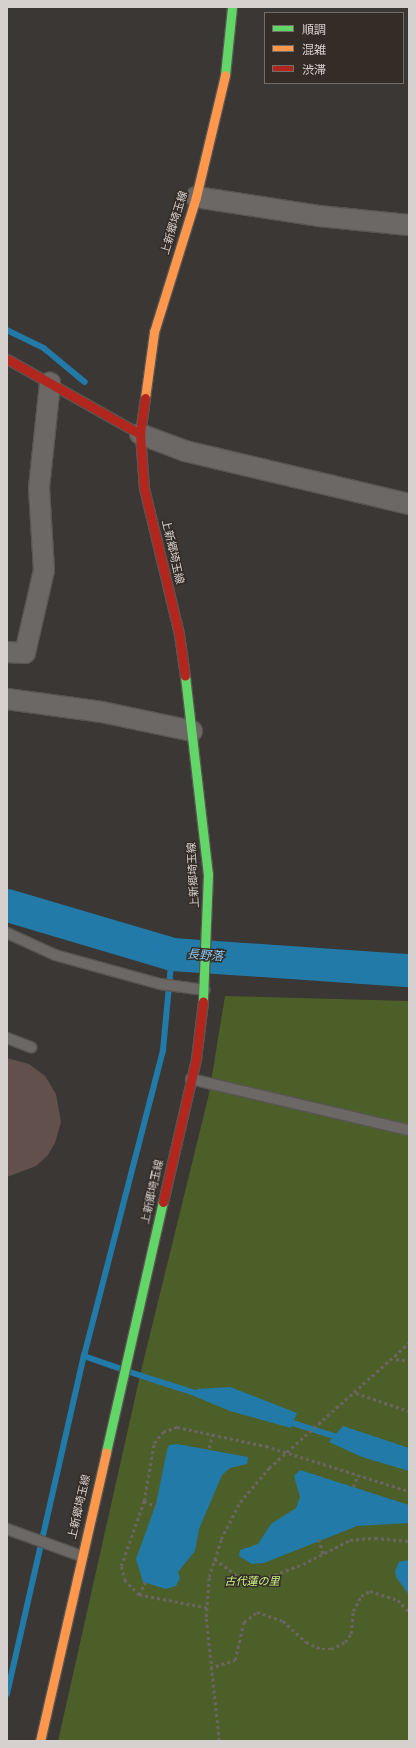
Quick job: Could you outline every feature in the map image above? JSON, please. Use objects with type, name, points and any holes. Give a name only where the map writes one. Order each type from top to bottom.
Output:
[{"type":"main road","name":"上新郷埼玉線","points":[[40,1741],[191,1078],[205,990],[209,927],[208,874],[192,731],[179,634],[144,488],[140,434],[154,332],[196,197],[225,80],[232,7]]},
{"type":"main road","points":[[7,358],[140,434]]},
{"type":"street","points":[[196,197],[319,216],[409,225]]},
{"type":"street","points":[[7,652],[25,653],[44,570],[39,488],[50,383]]},
{"type":"street","points":[[140,434],[185,451],[409,504]]},
{"type":"street","points":[[7,699],[102,712],[192,731]]},
{"type":"lane","points":[[7,933],[55,955],[160,984],[205,990]]},
{"type":"lane","points":[[7,1038],[31,1048]]},
{"type":"lane","points":[[191,1078],[409,1130]]},
{"type":"lane","points":[[7,1529],[81,1556]]},
{"type":"path","points":[[219,1741],[210,1668],[207,1608],[209,1576],[221,1539],[240,1502],[287,1452],[395,1358],[409,1343]]},
{"type":"path","points":[[395,1358],[409,1361]]},
{"type":"path","points":[[356,1392],[409,1411]]},
{"type":"path","points":[[207,1608],[139,1595],[125,1581],[121,1566],[144,1501],[154,1443],[163,1432],[177,1427],[287,1452],[409,1491]]},
{"type":"path","points":[[209,1448],[212,1435]]},
{"type":"path","points":[[353,1487],[358,1475]]},
{"type":"path","points":[[144,1501],[156,1506]]},
{"type":"path","points":[[215,1559],[239,1577],[269,1577],[303,1564],[350,1540],[375,1538],[409,1541]]},
{"type":"path","points":[[319,1539],[323,1553]]},
{"type":"path","points":[[139,1595],[145,1582]]},
{"type":"path","points":[[210,1668],[235,1660],[244,1622],[257,1612],[283,1621],[306,1642],[322,1650],[331,1649],[345,1642],[351,1634],[353,1611],[361,1596],[370,1591],[398,1600],[409,1612]]},
{"type":"green space","name":"古代蓮の里","points":[[225,996],[409,1001],[409,1741],[58,1741],[142,1367],[209,1094]]},
{"type":"water","points":[[230,1387],[297,1413],[291,1428],[230,1411],[194,1396],[197,1389]]},
{"type":"water","points":[[343,1426],[409,1448],[409,1471],[362,1457],[329,1442]]},
{"type":"water","points":[[177,1444],[248,1457],[247,1464],[230,1468],[222,1475],[199,1529],[195,1551],[178,1572],[180,1578],[176,1586],[166,1589],[143,1582],[136,1559],[156,1504],[167,1450],[169,1445]]},
{"type":"water","points":[[300,1470],[409,1505],[409,1523],[357,1526],[264,1563],[252,1564],[239,1556],[240,1550],[258,1544],[271,1524],[296,1508],[300,1497],[294,1476]]},
{"type":"water","points":[[409,1560],[409,1595],[396,1577],[395,1571],[399,1562]]},
{"type":"building","points":[[7,1058],[29,1064],[45,1076],[56,1094],[61,1122],[55,1143],[48,1155],[36,1166],[7,1177]]},
{"type":"waterway","points":[[7,330],[44,348],[85,382]]},
{"type":"waterway","name":"長野落","points":[[7,905],[172,954],[409,970]]},
{"type":"waterway","points":[[7,1694],[84,1356],[163,1050],[172,954]]},
{"type":"waterway","points":[[84,1356],[121,1369]]},
{"type":"waterway","points":[[130,1372],[201,1395]]},
{"type":"waterway","points":[[286,1421],[341,1438]]},
{"type":"traffic: fast","points":[[225,75],[232,7]]},
{"type":"traffic: fast","points":[[185,676],[208,874],[203,1001]]},
{"type":"traffic: fast","points":[[106,1452],[163,1202]]},
{"type":"traffic: slow","points":[[145,398],[154,332],[196,197],[225,75]]},
{"type":"traffic: slow","points":[[40,1741],[106,1452]]},
{"type":"traffic: jam","points":[[7,359],[140,434]]},
{"type":"traffic: jam","points":[[145,398],[140,434],[144,488],[179,634],[185,676]]},
{"type":"traffic: jam","points":[[163,1202],[196,1059],[203,1001]]}]
